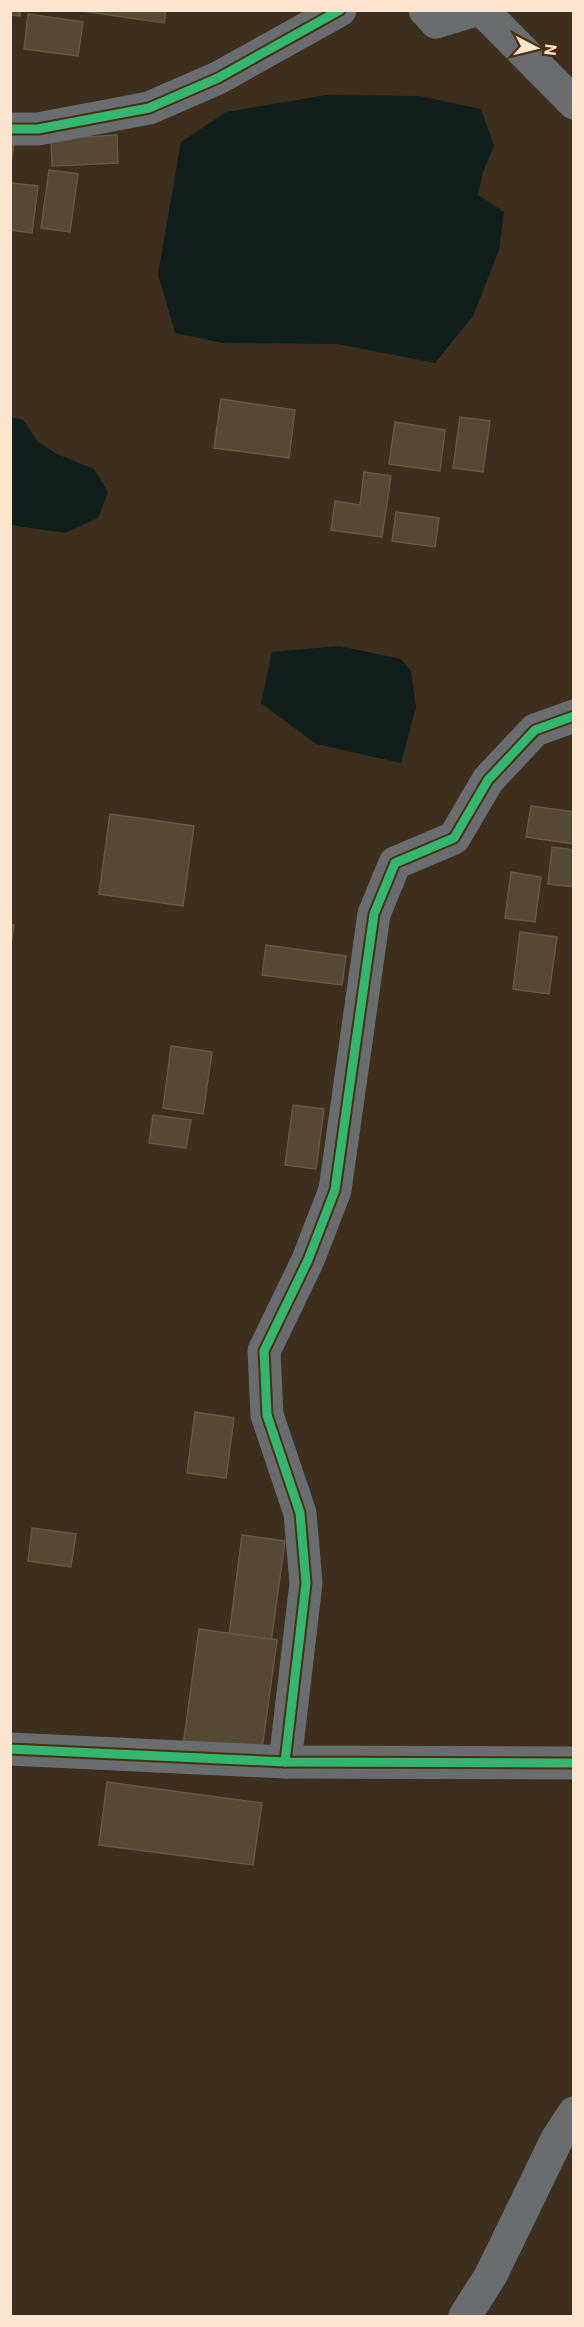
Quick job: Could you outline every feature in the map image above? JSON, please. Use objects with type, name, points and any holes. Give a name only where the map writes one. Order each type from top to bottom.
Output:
[{"type":"street","points":[[10,129],[38,129],[149,108],[218,78],[340,10]]},
{"type":"street","points":[[425,10],[436,22],[476,10]]},
{"type":"street","points":[[482,10],[573,103]]},
{"type":"street","points":[[285,1762],[306,1583],[300,1513],[267,1414],[264,1351],[308,1260],[335,1190],[374,914],[395,863],[454,838],[488,780],[535,730],[573,716]]},
{"type":"street","points":[[10,1749],[285,1762],[573,1764]]},
{"type":"street","points":[[465,2316],[491,2275],[557,2139],[573,2113]]},
{"type":"shaded area","points":[[326,95],[419,96],[481,109],[494,146],[483,172],[478,195],[504,212],[499,250],[473,316],[435,363],[337,344],[223,343],[175,333],[158,274],[181,142],[226,112]]},
{"type":"shaded area","points":[[11,417],[23,420],[38,442],[57,454],[94,469],[108,492],[98,518],[65,533],[11,525]]},
{"type":"shaded area","points":[[339,646],[401,659],[411,671],[416,707],[401,763],[316,744],[261,703],[272,652]]},
{"type":"building","points":[[10,10],[20,10],[20,16],[10,15]]},
{"type":"building","points":[[75,10],[166,10],[164,23]]},
{"type":"building","points":[[28,14],[83,22],[78,56],[24,49]]},
{"type":"building","points":[[117,135],[118,163],[52,166],[51,139]]},
{"type":"building","points":[[10,144],[14,144],[10,171]]},
{"type":"building","points":[[49,170],[78,174],[70,232],[41,228]]},
{"type":"building","points":[[11,183],[38,186],[32,233],[10,230]]},
{"type":"building","points":[[221,399],[295,410],[289,458],[214,448]]},
{"type":"building","points":[[460,417],[490,421],[483,472],[453,468]]},
{"type":"building","points":[[395,422],[445,430],[440,471],[389,464]]},
{"type":"building","points":[[364,472],[391,476],[382,537],[331,530],[335,501],[360,505]]},
{"type":"building","points":[[396,512],[439,518],[435,547],[392,541]]},
{"type":"building","points":[[531,806],[574,812],[574,844],[526,837]]},
{"type":"building","points":[[110,814],[194,826],[183,906],[99,894]]},
{"type":"building","points":[[552,847],[574,850],[574,887],[548,884]]},
{"type":"building","points":[[511,872],[541,877],[535,922],[505,918]]},
{"type":"building","points":[[10,925],[14,925],[10,950]]},
{"type":"building","points":[[520,932],[557,937],[549,994],[513,989]]},
{"type":"building","points":[[266,945],[346,956],[342,985],[262,975]]},
{"type":"building","points":[[171,1046],[212,1052],[203,1114],[163,1108]]},
{"type":"building","points":[[293,1105],[324,1109],[316,1169],[285,1165]]},
{"type":"building","points":[[153,1115],[191,1120],[186,1148],[149,1143]]},
{"type":"building","points":[[195,1412],[234,1418],[226,1478],[187,1473]]},
{"type":"building","points":[[32,1528],[76,1534],[71,1567],[28,1561]]},
{"type":"building","points":[[242,1535],[285,1541],[271,1642],[229,1636]]},
{"type":"building","points":[[199,1629],[277,1640],[261,1757],[183,1746]]},
{"type":"building","points":[[107,1782],[262,1803],[253,1865],[99,1845]]},
{"type":"cycle path","points":[[10,129],[38,129],[149,108],[218,78],[340,10]]},
{"type":"cycle path","points":[[285,1762],[306,1583],[300,1513],[267,1415],[264,1351],[308,1260],[335,1190],[374,914],[395,863],[454,838],[488,780],[535,730],[574,716]]},
{"type":"cycle path","points":[[10,1749],[285,1762],[574,1763]]}]
